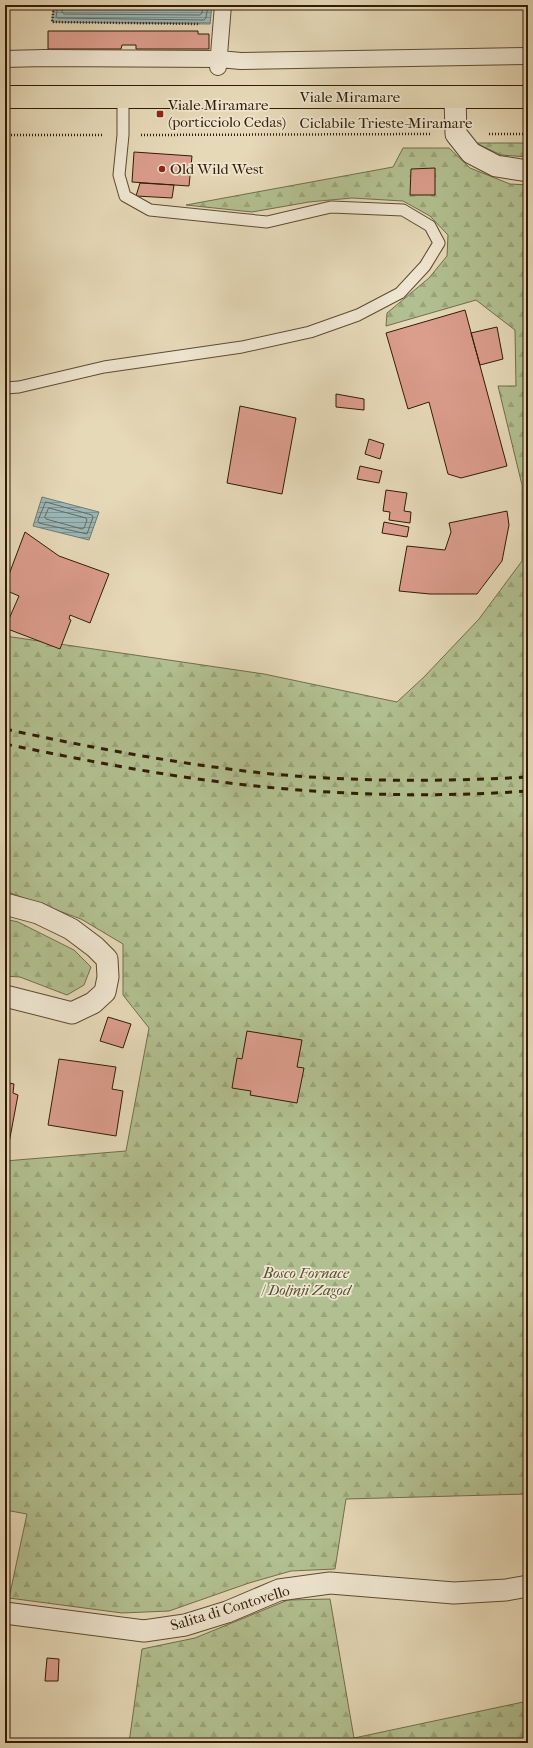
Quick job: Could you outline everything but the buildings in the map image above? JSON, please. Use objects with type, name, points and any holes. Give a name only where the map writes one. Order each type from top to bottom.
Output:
[{"type":"main road","name":"Viale Miramare","points":[[5,97],[528,98]]},
{"type":"street","points":[[219,63],[223,5]]},
{"type":"street","points":[[5,59],[44,58],[219,63],[241,61],[528,56]]},
{"type":"street","points":[[455,97],[456,134],[471,153],[496,166],[528,171]]},
{"type":"street","points":[[5,904],[38,913],[71,929],[95,947],[107,959],[108,977],[105,992],[93,1003],[72,1013],[5,996]]},
{"type":"street","name":"Salita di Contovello","points":[[5,1613],[144,1631],[192,1623],[227,1612],[279,1590],[330,1583],[454,1593],[506,1590],[528,1586]]},
{"type":"lane","points":[[5,388],[19,387],[104,367],[242,346],[310,332],[358,315],[400,293],[425,266],[439,243],[430,226],[404,210],[331,207],[267,222],[150,210],[125,196],[119,175],[123,135],[124,97]]},
{"type":"path","points":[[5,14],[6,5]]},
{"type":"path","points":[[54,5],[52,22],[202,24]]},
{"type":"path","name":"Ciclabile Trieste-Miramare","points":[[5,135],[528,134]]},
{"type":"green space","points":[[476,143],[528,143],[528,157],[501,155]]},
{"type":"green space","name":"Bosco Fornace / Doljnji Zagod","points":[[403,148],[449,148],[470,168],[510,184],[528,185],[528,1494],[346,1499],[335,1569],[291,1571],[249,1583],[169,1611],[122,1613],[9,1598],[27,1514],[5,1510],[5,1161],[126,1151],[149,1028],[123,995],[123,944],[81,919],[5,891],[5,636],[264,674],[397,702],[424,677],[479,619],[522,561],[522,485],[498,386],[516,386],[515,330],[476,300],[386,326],[387,313],[429,278],[447,256],[448,235],[430,216],[403,201],[352,198],[309,202],[252,212],[186,205],[393,167]]},
{"type":"green space","points":[[5,919],[18,922],[74,950],[91,967],[84,985],[67,995],[20,977],[5,976]]},
{"type":"green space","points":[[330,1599],[354,1738],[528,1701],[528,1743],[129,1743],[142,1649],[195,1638],[288,1600]]},
{"type":"water","points":[[54,5],[212,5],[210,24],[52,22]]},
{"type":"water","points":[[42,497],[99,512],[89,540],[33,526]]},
{"type":"railway","points":[[5,729],[159,759],[253,772],[322,778],[390,780],[459,780],[528,777]]},
{"type":"railway","points":[[5,744],[144,771],[266,787],[341,793],[416,795],[528,791]]},
{"type":"place","name":"Viale Miramare (porticciolo Cedas)","points":[[160,114]]},
{"type":"place","name":"Old Wild West","points":[[162,169]]}]
